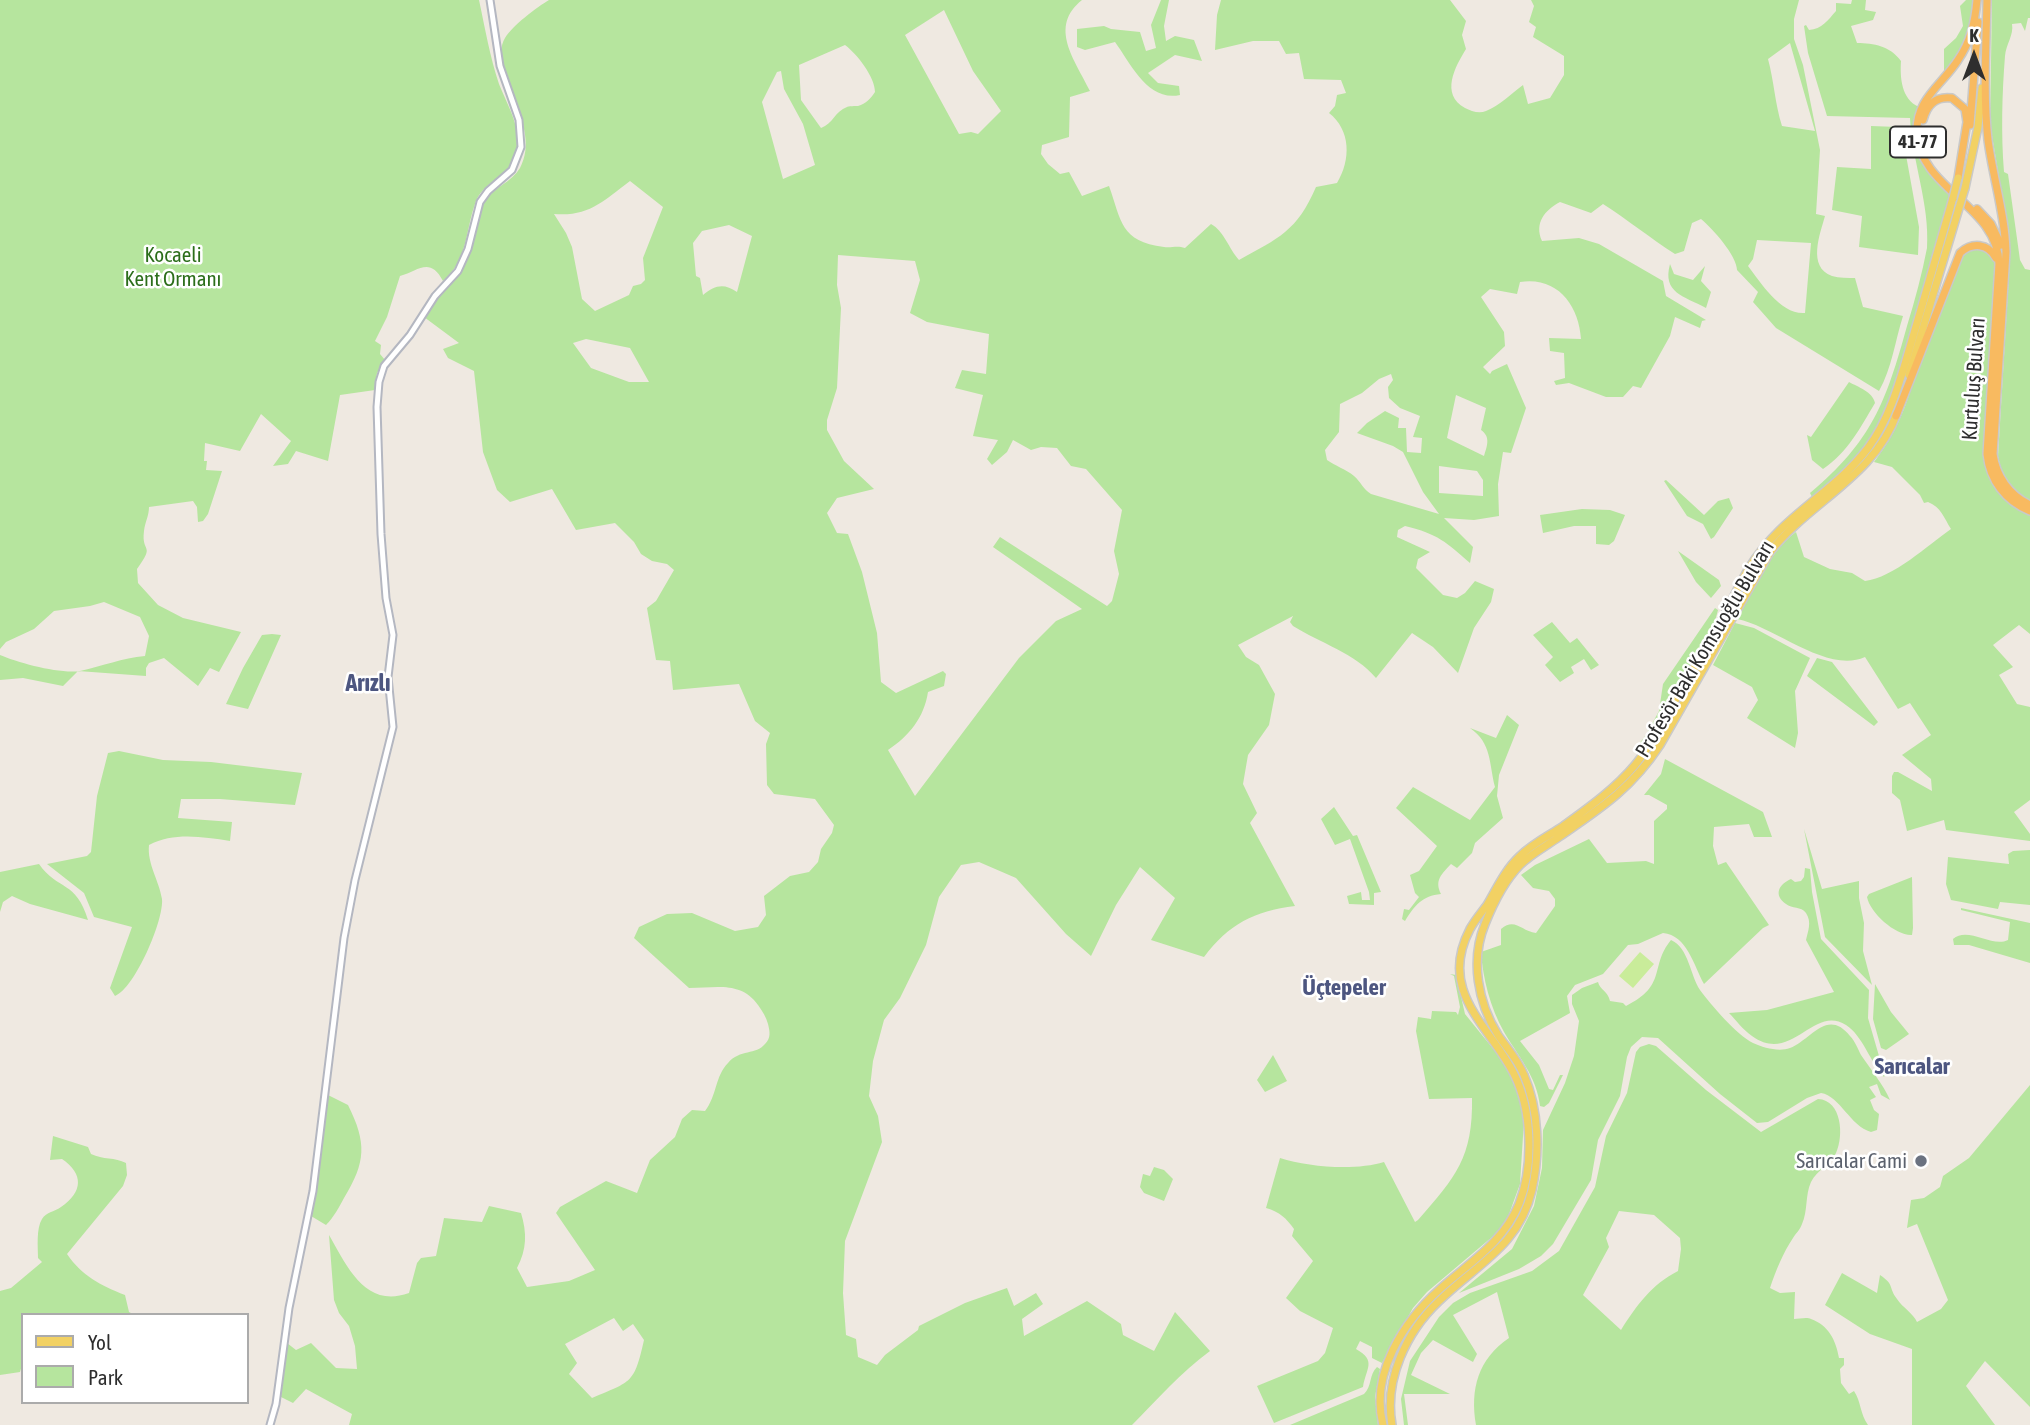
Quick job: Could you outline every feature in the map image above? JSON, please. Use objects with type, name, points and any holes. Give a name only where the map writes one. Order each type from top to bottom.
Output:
[{"type":"highway","name":"Profesör Baki Komsuoğlu Bulvarı","points":[[1958,178],[1974,98],[1978,0]]},
{"type":"highway","name":"41-77","points":[[1978,0],[1974,26],[1967,45],[1957,62],[1924,102],[1917,136],[1930,169],[1990,231],[2001,273]]},
{"type":"highway","name":"Profesör Baki Komsuoğlu Bulvarı","points":[[1986,33],[1987,0]]},
{"type":"highway","name":"41-77","points":[[1986,33],[1987,123],[2005,235],[2001,273]]},
{"type":"highway","points":[[1958,178],[1967,122],[1965,109],[1952,99],[1939,99],[1930,104],[1924,116],[1922,137],[1925,150],[1939,172],[1991,224],[2001,246],[2001,273]]},
{"type":"highway","points":[[1896,416],[1960,253],[1972,245],[1990,249],[1996,257],[2001,273]]},
{"type":"highway","name":"Kurtuluş Bulvarı","points":[[2001,273],[1993,454],[1997,470],[2006,486],[2030,505]]},
{"type":"highway","name":"Kurtuluş Bulvarı","points":[[2001,273],[1987,454],[1992,473],[2005,495],[2030,511]]},
{"type":"main road","name":"Profesör Baki Komsuoğlu Bulvarı","points":[[1392,1425],[1392,1385],[1407,1344],[1434,1306],[1486,1262],[1511,1236],[1525,1211],[1533,1185],[1536,1136],[1533,1103],[1520,1066],[1486,1011],[1479,987],[1478,944],[1485,923],[1510,876],[1522,863],[1618,796],[1643,769],[1660,746],[1766,558],[1789,531],[1866,463],[1887,435],[1896,416],[1965,187],[1980,114],[1986,33]]},
{"type":"main road","name":"Profesör Baki Komsuoğlu Bulvarı","points":[[1383,1425],[1380,1409],[1382,1384],[1390,1358],[1401,1338],[1418,1312],[1436,1292],[1499,1238],[1514,1213],[1523,1190],[1528,1132],[1524,1098],[1508,1062],[1471,1010],[1464,992],[1461,960],[1469,930],[1519,856],[1611,790],[1643,755],[1766,543],[1791,518],[1852,467],[1874,440],[1897,388],[1958,178]]},
{"type":"main road","points":[[1461,960],[1471,957],[1478,960]]},
{"type":"main road","points":[[1461,971],[1468,974],[1478,970]]},
{"type":"street","points":[[270,1425],[276,1404],[289,1308],[314,1180],[355,880],[393,727],[388,677],[393,632],[386,598],[381,540],[377,407],[379,382],[384,366],[410,335],[435,296],[461,267],[480,202],[488,191],[512,170],[521,147],[519,120],[500,66],[490,0]]},
{"type":"green space","name":"Kocaeli Kent Ormanı","points":[[0,0],[479,0],[496,74],[516,127],[518,146],[513,163],[478,196],[465,245],[451,273],[443,281],[433,269],[423,267],[400,276],[387,317],[375,341],[381,345],[380,354],[385,360],[377,373],[375,390],[340,395],[328,461],[296,451],[288,464],[273,466],[291,441],[261,414],[240,451],[205,443],[206,470],[222,471],[208,514],[203,521],[198,522],[197,507],[193,501],[149,507],[144,538],[147,552],[137,569],[138,583],[158,605],[183,618],[241,632],[219,672],[210,668],[198,686],[164,658],[149,663],[146,676],[79,671],[145,656],[149,636],[140,617],[104,602],[54,611],[34,629],[6,642],[0,649]]},
{"type":"green space","points":[[549,0],[1082,0],[1072,10],[1066,32],[1072,56],[1090,91],[1070,97],[1069,137],[1042,145],[1041,154],[1060,174],[1069,172],[1082,196],[1109,186],[1125,228],[1139,240],[1164,247],[1185,248],[1211,224],[1239,260],[1276,239],[1294,224],[1316,187],[1337,183],[1345,165],[1345,137],[1342,128],[1329,113],[1335,106],[1337,95],[1346,93],[1341,80],[1304,79],[1299,53],[1286,54],[1279,41],[1253,41],[1215,50],[1217,15],[1221,0],[1450,0],[1466,21],[1462,35],[1466,49],[1454,72],[1451,88],[1457,102],[1472,111],[1481,112],[1496,106],[1523,85],[1528,104],[1550,98],[1564,75],[1564,56],[1533,37],[1536,27],[1529,22],[1534,6],[1531,0],[1799,0],[1794,19],[1794,39],[1803,65],[1820,150],[1816,214],[1825,216],[1817,258],[1824,272],[1841,278],[1855,278],[1863,307],[1903,316],[1890,364],[1879,391],[1776,328],[1753,302],[1758,292],[1737,270],[1729,250],[1701,219],[1692,223],[1684,251],[1675,254],[1603,204],[1591,213],[1560,202],[1542,218],[1539,228],[1542,241],[1579,238],[1599,244],[1663,281],[1666,296],[1706,320],[1702,321],[1700,328],[1675,317],[1670,336],[1641,388],[1633,386],[1623,397],[1606,397],[1569,383],[1556,385],[1554,381],[1565,378],[1564,353],[1550,351],[1549,338],[1581,339],[1571,304],[1555,288],[1533,281],[1520,282],[1517,294],[1490,289],[1481,297],[1504,332],[1505,346],[1483,367],[1490,374],[1507,364],[1526,408],[1511,453],[1503,452],[1498,484],[1499,516],[1474,520],[1444,518],[1473,547],[1470,563],[1448,544],[1426,532],[1405,526],[1398,530],[1397,537],[1430,552],[1418,559],[1416,568],[1443,595],[1457,598],[1475,581],[1494,589],[1491,602],[1474,628],[1458,673],[1433,647],[1412,633],[1376,678],[1348,655],[1293,626],[1290,622],[1293,616],[1238,645],[1246,657],[1259,665],[1275,694],[1269,725],[1248,755],[1243,784],[1257,813],[1250,823],[1295,906],[1267,911],[1244,921],[1223,936],[1204,957],[1151,940],[1175,898],[1140,867],[1116,905],[1091,956],[1066,934],[1016,878],[979,862],[961,865],[939,897],[926,945],[900,998],[884,1020],[873,1061],[869,1096],[878,1116],[882,1142],[845,1241],[843,1293],[846,1335],[856,1339],[858,1357],[877,1365],[885,1355],[918,1330],[919,1326],[965,1303],[1007,1288],[1014,1306],[1036,1293],[1043,1304],[1022,1319],[1024,1336],[1087,1301],[1121,1324],[1123,1335],[1154,1351],[1175,1312],[1210,1351],[1179,1377],[1132,1425],[349,1425],[352,1414],[306,1389],[293,1403],[281,1397],[287,1343],[296,1350],[311,1343],[336,1368],[357,1369],[355,1346],[349,1326],[339,1313],[334,1300],[329,1235],[359,1282],[380,1295],[409,1293],[417,1263],[421,1258],[436,1256],[444,1218],[482,1222],[489,1206],[521,1213],[525,1241],[517,1268],[527,1287],[569,1281],[595,1270],[556,1213],[560,1207],[606,1181],[637,1193],[650,1160],[675,1137],[682,1119],[692,1110],[705,1111],[728,1063],[738,1056],[757,1050],[767,1042],[770,1035],[765,1017],[751,997],[736,989],[689,988],[634,938],[639,927],[667,914],[692,913],[735,931],[758,927],[766,915],[764,896],[790,876],[809,872],[818,862],[821,849],[834,825],[815,799],[774,794],[767,785],[766,744],[770,733],[755,721],[739,684],[673,690],[670,661],[656,660],[647,608],[656,601],[674,570],[667,564],[652,561],[641,554],[634,542],[615,523],[576,530],[552,489],[510,502],[497,490],[483,452],[474,371],[448,358],[443,349],[459,343],[424,317],[466,262],[485,201],[520,168],[525,151],[525,134],[503,66],[501,51],[508,33]],"holes":[[[944,10],[973,71],[1001,111],[978,134],[959,134],[905,35]],[[1790,43],[1815,131],[1782,126],[1768,59]],[[845,45],[864,66],[875,92],[863,104],[843,109],[821,128],[801,100],[799,65]],[[781,71],[784,89],[803,124],[815,165],[783,179],[762,102],[777,72]],[[630,181],[663,207],[643,258],[645,280],[633,286],[629,295],[595,311],[582,299],[572,247],[554,214],[577,213],[612,195]],[[729,225],[752,236],[737,292],[720,286],[703,295],[700,278],[696,276],[693,243],[702,231]],[[1757,240],[1811,243],[1805,313],[1788,309],[1765,289],[1748,266],[1753,259]],[[838,255],[915,261],[920,280],[910,313],[927,322],[989,334],[986,374],[962,370],[955,388],[983,395],[973,436],[998,440],[987,459],[992,465],[1007,452],[1013,440],[1031,450],[1041,447],[1057,448],[1071,466],[1086,469],[1122,510],[1114,551],[1119,574],[1112,601],[1107,606],[1000,537],[993,547],[1082,609],[1056,621],[1019,658],[915,796],[888,750],[914,726],[923,710],[928,692],[944,686],[946,674],[943,671],[896,693],[881,682],[877,633],[862,572],[848,534],[837,533],[827,513],[837,498],[874,489],[844,461],[827,430],[827,420],[837,388],[841,308],[837,285]],[[586,339],[630,348],[649,382],[629,382],[591,368],[573,343]],[[1391,374],[1393,380],[1388,387],[1389,398],[1400,408],[1420,416],[1413,437],[1422,438],[1421,453],[1407,452],[1406,428],[1398,428],[1399,418],[1385,411],[1357,433],[1403,452],[1423,492],[1439,514],[1371,494],[1351,474],[1327,460],[1325,450],[1339,432],[1340,404]],[[1456,395],[1486,408],[1481,430],[1487,439],[1484,456],[1447,438]],[[1439,466],[1477,471],[1483,480],[1483,496],[1439,493]],[[614,1318],[623,1331],[633,1324],[644,1340],[634,1373],[629,1379],[592,1398],[569,1374],[577,1363],[565,1344]]]},
{"type":"green space","points":[[1161,0],[1169,0],[1164,26],[1166,41],[1175,36],[1194,40],[1202,61],[1175,55],[1148,73],[1158,83],[1179,86],[1180,95],[1169,96],[1150,87],[1134,70],[1115,42],[1085,50],[1077,47],[1077,29],[1104,26],[1140,32],[1146,51],[1156,48],[1151,25]]},
{"type":"green space","points":[[1852,0],[1866,0],[1865,10],[1876,12],[1873,20],[1851,26],[1857,43],[1881,46],[1901,61],[1905,93],[1908,99],[1919,107],[1917,136],[1920,155],[1930,172],[1950,193],[1908,343],[1882,418],[1854,461],[1812,497],[1810,493],[1848,456],[1862,437],[1883,399],[1913,306],[1927,248],[1926,215],[1910,118],[1827,116],[1808,53],[1804,26],[1809,30],[1818,28],[1836,11],[1836,3],[1851,4]]},
{"type":"green space","points":[[1966,0],[1973,0],[1968,31],[1961,48],[1944,74],[1944,49],[1956,38],[1963,26],[1960,6]]},
{"type":"green space","points":[[1992,0],[2030,0],[2030,18],[2025,31],[2021,23],[2012,24],[2006,52],[2002,129],[2004,172],[2008,174],[2020,260],[2025,269],[2030,270],[2030,501],[2009,482],[1998,456],[2010,258],[1990,124]]},
{"type":"green space","points":[[1871,126],[1898,127],[1902,133],[1919,227],[1918,255],[1859,247],[1862,216],[1832,210],[1837,167],[1871,169]]},
{"type":"green space","points":[[1970,248],[1984,248],[1994,259],[1995,268],[1985,457],[2030,514],[2030,634],[2019,625],[1993,645],[2013,667],[1999,675],[2017,704],[2030,707],[2030,800],[2014,812],[2030,834],[2030,841],[1946,830],[1944,820],[1907,831],[1900,800],[1892,793],[1894,772],[1932,791],[1931,779],[1902,755],[1931,735],[1910,703],[1898,709],[1865,657],[1850,661],[1818,655],[1737,619],[1769,561],[1796,532],[1804,557],[1830,569],[1852,573],[1865,581],[1887,574],[1951,529],[1939,510],[1928,502],[1924,503],[1920,495],[1892,467],[1874,462],[1890,439],[1900,417],[1961,258]]},
{"type":"green space","points":[[1670,264],[1674,274],[1693,280],[1705,266],[1701,281],[1711,292],[1706,308],[1672,288],[1668,274]]},
{"type":"green space","points":[[1849,382],[1868,393],[1875,403],[1846,447],[1823,469],[1812,460],[1807,435],[1811,437]]},
{"type":"green space","points":[[1664,481],[1704,515],[1718,501],[1729,498],[1733,508],[1714,537],[1711,539],[1703,524],[1687,516]]},
{"type":"green space","points":[[1582,509],[1610,510],[1625,515],[1614,541],[1609,545],[1596,544],[1596,526],[1574,526],[1543,533],[1540,515]]},
{"type":"green space","points":[[1678,551],[1719,580],[1721,586],[1711,598],[1696,582]]},
{"type":"green space","points":[[1715,608],[1718,610],[1714,625],[1647,744],[1639,752],[1635,749],[1659,711],[1663,684]]},
{"type":"green space","points":[[1552,622],[1570,643],[1577,638],[1599,665],[1591,670],[1584,659],[1571,667],[1574,673],[1560,682],[1545,665],[1553,657],[1533,635]]},
{"type":"green space","points":[[1735,623],[1754,628],[1810,658],[1795,691],[1798,733],[1795,748],[1747,718],[1758,700],[1752,687],[1713,665]]},
{"type":"green space","points":[[262,635],[281,635],[248,709],[226,704]]},
{"type":"green space","points":[[0,655],[39,667],[78,671],[63,686],[23,678],[0,680]]},
{"type":"green space","points":[[1817,658],[1832,662],[1878,722],[1874,726],[1807,676]]},
{"type":"green space","points":[[1507,715],[1519,725],[1499,775],[1497,796],[1503,818],[1475,843],[1472,853],[1457,868],[1451,864],[1440,877],[1438,885],[1441,894],[1420,902],[1405,921],[1402,919],[1404,909],[1409,910],[1419,897],[1415,893],[1410,875],[1419,871],[1437,846],[1396,808],[1413,787],[1470,820],[1495,787],[1486,747],[1470,728],[1496,738]]},
{"type":"green space","points":[[119,751],[163,760],[211,762],[302,773],[295,805],[181,799],[178,818],[232,822],[230,841],[178,837],[149,845],[150,859],[162,899],[161,909],[147,952],[131,980],[115,996],[110,988],[132,927],[94,917],[84,893],[47,864],[87,856],[91,852],[97,796],[108,753]]},
{"type":"green space","points":[[1665,759],[1763,812],[1772,837],[1754,837],[1749,824],[1714,827],[1713,846],[1718,865],[1726,862],[1769,925],[1704,984],[1684,945],[1671,935],[1663,933],[1638,944],[1628,945],[1603,974],[1575,985],[1567,996],[1570,1013],[1520,1041],[1539,1065],[1549,1089],[1553,1090],[1560,1075],[1563,1075],[1549,1103],[1544,1107],[1540,1106],[1531,1076],[1504,1032],[1491,1003],[1481,952],[1501,945],[1501,929],[1510,924],[1536,933],[1555,906],[1555,899],[1549,891],[1533,888],[1521,875],[1535,865],[1589,839],[1607,863],[1646,861],[1654,864],[1654,821],[1667,809],[1667,805],[1644,795],[1661,774]]},
{"type":"green space","points":[[1334,807],[1353,836],[1357,835],[1381,892],[1374,893],[1374,905],[1349,904],[1347,896],[1361,892],[1362,900],[1370,900],[1369,892],[1350,839],[1335,845],[1321,819]]},
{"type":"green space","points":[[1804,829],[1822,889],[1859,881],[1864,923],[1863,951],[1872,985],[1825,937]]},
{"type":"green space","points":[[2030,850],[2030,905],[2000,902],[1998,909],[1951,900],[1946,884],[1948,857],[2009,864],[2008,854]]},
{"type":"green space","points":[[39,864],[46,873],[78,898],[88,920],[30,904],[12,896],[3,902],[0,912],[0,872]]},
{"type":"green space","points":[[1805,868],[1810,869],[1821,939],[1869,990],[1868,1018],[1886,1073],[1884,1077],[1857,1036],[1846,1025],[1834,1021],[1823,1022],[1791,1040],[1779,1044],[1766,1043],[1749,1034],[1729,1013],[1767,1010],[1834,992],[1806,940],[1808,916],[1802,909],[1791,907],[1782,901],[1779,893],[1787,881],[1801,881]]},
{"type":"green space","points":[[1912,877],[1912,935],[1892,928],[1873,910],[1867,897]]},
{"type":"green space","points":[[1961,908],[2030,923],[2030,963],[1969,945],[1954,945],[1953,939],[1966,935],[2002,942],[2008,940],[2010,922]]},
{"type":"green space","points":[[1671,940],[1682,949],[1700,990],[1732,1027],[1753,1043],[1781,1050],[1790,1048],[1826,1025],[1842,1028],[1853,1040],[1890,1100],[1881,1095],[1877,1084],[1869,1087],[1876,1097],[1870,1100],[1879,1114],[1877,1130],[1871,1132],[1864,1129],[1834,1100],[1821,1093],[1807,1098],[1768,1122],[1757,1123],[1658,1038],[1642,1037],[1631,1047],[1627,1057],[1620,1096],[1598,1140],[1591,1180],[1553,1244],[1541,1256],[1519,1269],[1459,1293],[1512,1249],[1534,1206],[1542,1168],[1543,1130],[1565,1083],[1574,1056],[1579,1021],[1572,1004],[1572,995],[1598,982],[1610,1001],[1626,1006],[1648,991],[1664,950]]},
{"type":"green space","points":[[1640,952],[1654,964],[1633,988],[1619,976]]},
{"type":"green space","points":[[1450,974],[1456,975],[1465,1014],[1503,1061],[1518,1090],[1524,1120],[1520,1184],[1508,1217],[1498,1232],[1427,1292],[1413,1308],[1382,1363],[1372,1358],[1372,1347],[1360,1341],[1356,1349],[1368,1361],[1363,1387],[1274,1423],[1257,1386],[1318,1361],[1325,1353],[1333,1328],[1300,1311],[1286,1298],[1313,1261],[1292,1236],[1294,1229],[1288,1222],[1266,1208],[1280,1158],[1332,1167],[1384,1162],[1415,1222],[1418,1220],[1443,1191],[1460,1165],[1472,1118],[1472,1098],[1429,1099],[1416,1031],[1418,1017],[1431,1019],[1432,1011],[1456,1012],[1458,1015],[1460,1007],[1454,976]]},
{"type":"green space","points":[[1875,984],[1891,1012],[1909,1034],[1886,1050],[1881,1048],[1873,1019]]},
{"type":"green space","points":[[1649,1044],[1656,1046],[1706,1090],[1761,1132],[1818,1099],[1832,1105],[1839,1120],[1839,1146],[1831,1160],[1811,1182],[1802,1224],[1777,1268],[1770,1288],[1780,1293],[1795,1292],[1794,1319],[1811,1319],[1822,1325],[1830,1334],[1839,1358],[1844,1358],[1844,1365],[1840,1369],[1841,1383],[1849,1394],[1854,1391],[1868,1425],[1476,1425],[1474,1399],[1483,1365],[1498,1346],[1509,1338],[1497,1292],[1453,1315],[1477,1354],[1473,1362],[1433,1340],[1421,1353],[1411,1375],[1450,1394],[1404,1394],[1408,1425],[1404,1425],[1401,1399],[1410,1361],[1439,1317],[1453,1303],[1470,1293],[1532,1271],[1559,1251],[1595,1187],[1606,1136],[1627,1093],[1636,1052],[1640,1047]],"holes":[[[1619,1211],[1654,1215],[1680,1238],[1678,1271],[1645,1296],[1621,1330],[1583,1295],[1609,1247],[1606,1238]]]},
{"type":"green space","points":[[1273,1055],[1287,1081],[1265,1092],[1257,1080]]},
{"type":"green space","points":[[2030,1085],[2030,1407],[1985,1361],[1966,1386],[1995,1425],[1912,1425],[1912,1349],[1870,1334],[1825,1305],[1842,1273],[1877,1293],[1880,1275],[1888,1281],[1897,1299],[1917,1322],[1941,1309],[1948,1300],[1917,1224],[1907,1228],[1911,1200],[1924,1198],[1940,1187],[1943,1176],[1969,1158]]},
{"type":"green space","points":[[328,1095],[348,1105],[358,1130],[361,1152],[357,1174],[326,1225],[311,1216]]},
{"type":"green space","points":[[53,1136],[88,1147],[95,1156],[126,1163],[127,1175],[123,1186],[67,1254],[92,1279],[125,1295],[131,1313],[21,1313],[20,1372],[0,1375],[0,1291],[11,1288],[42,1262],[38,1258],[38,1243],[42,1219],[68,1201],[77,1189],[77,1177],[69,1165],[62,1159],[50,1160]]},
{"type":"green space","points":[[1154,1167],[1164,1170],[1173,1179],[1164,1201],[1144,1193],[1140,1187],[1143,1174],[1150,1176]]},
{"type":"green space","points":[[1377,1367],[1380,1369],[1375,1397],[1378,1425],[1290,1425],[1364,1394]]},
{"type":"place","name":"Sarıcalar Cami","points":[[1921,1161]]},
{"type":"district","name":"Arızlı","points":[[368,683]]},
{"type":"district","name":"Üçtepeler","points":[[1344,988]]},
{"type":"district","name":"Sarıcalar","points":[[1912,1067]]}]
